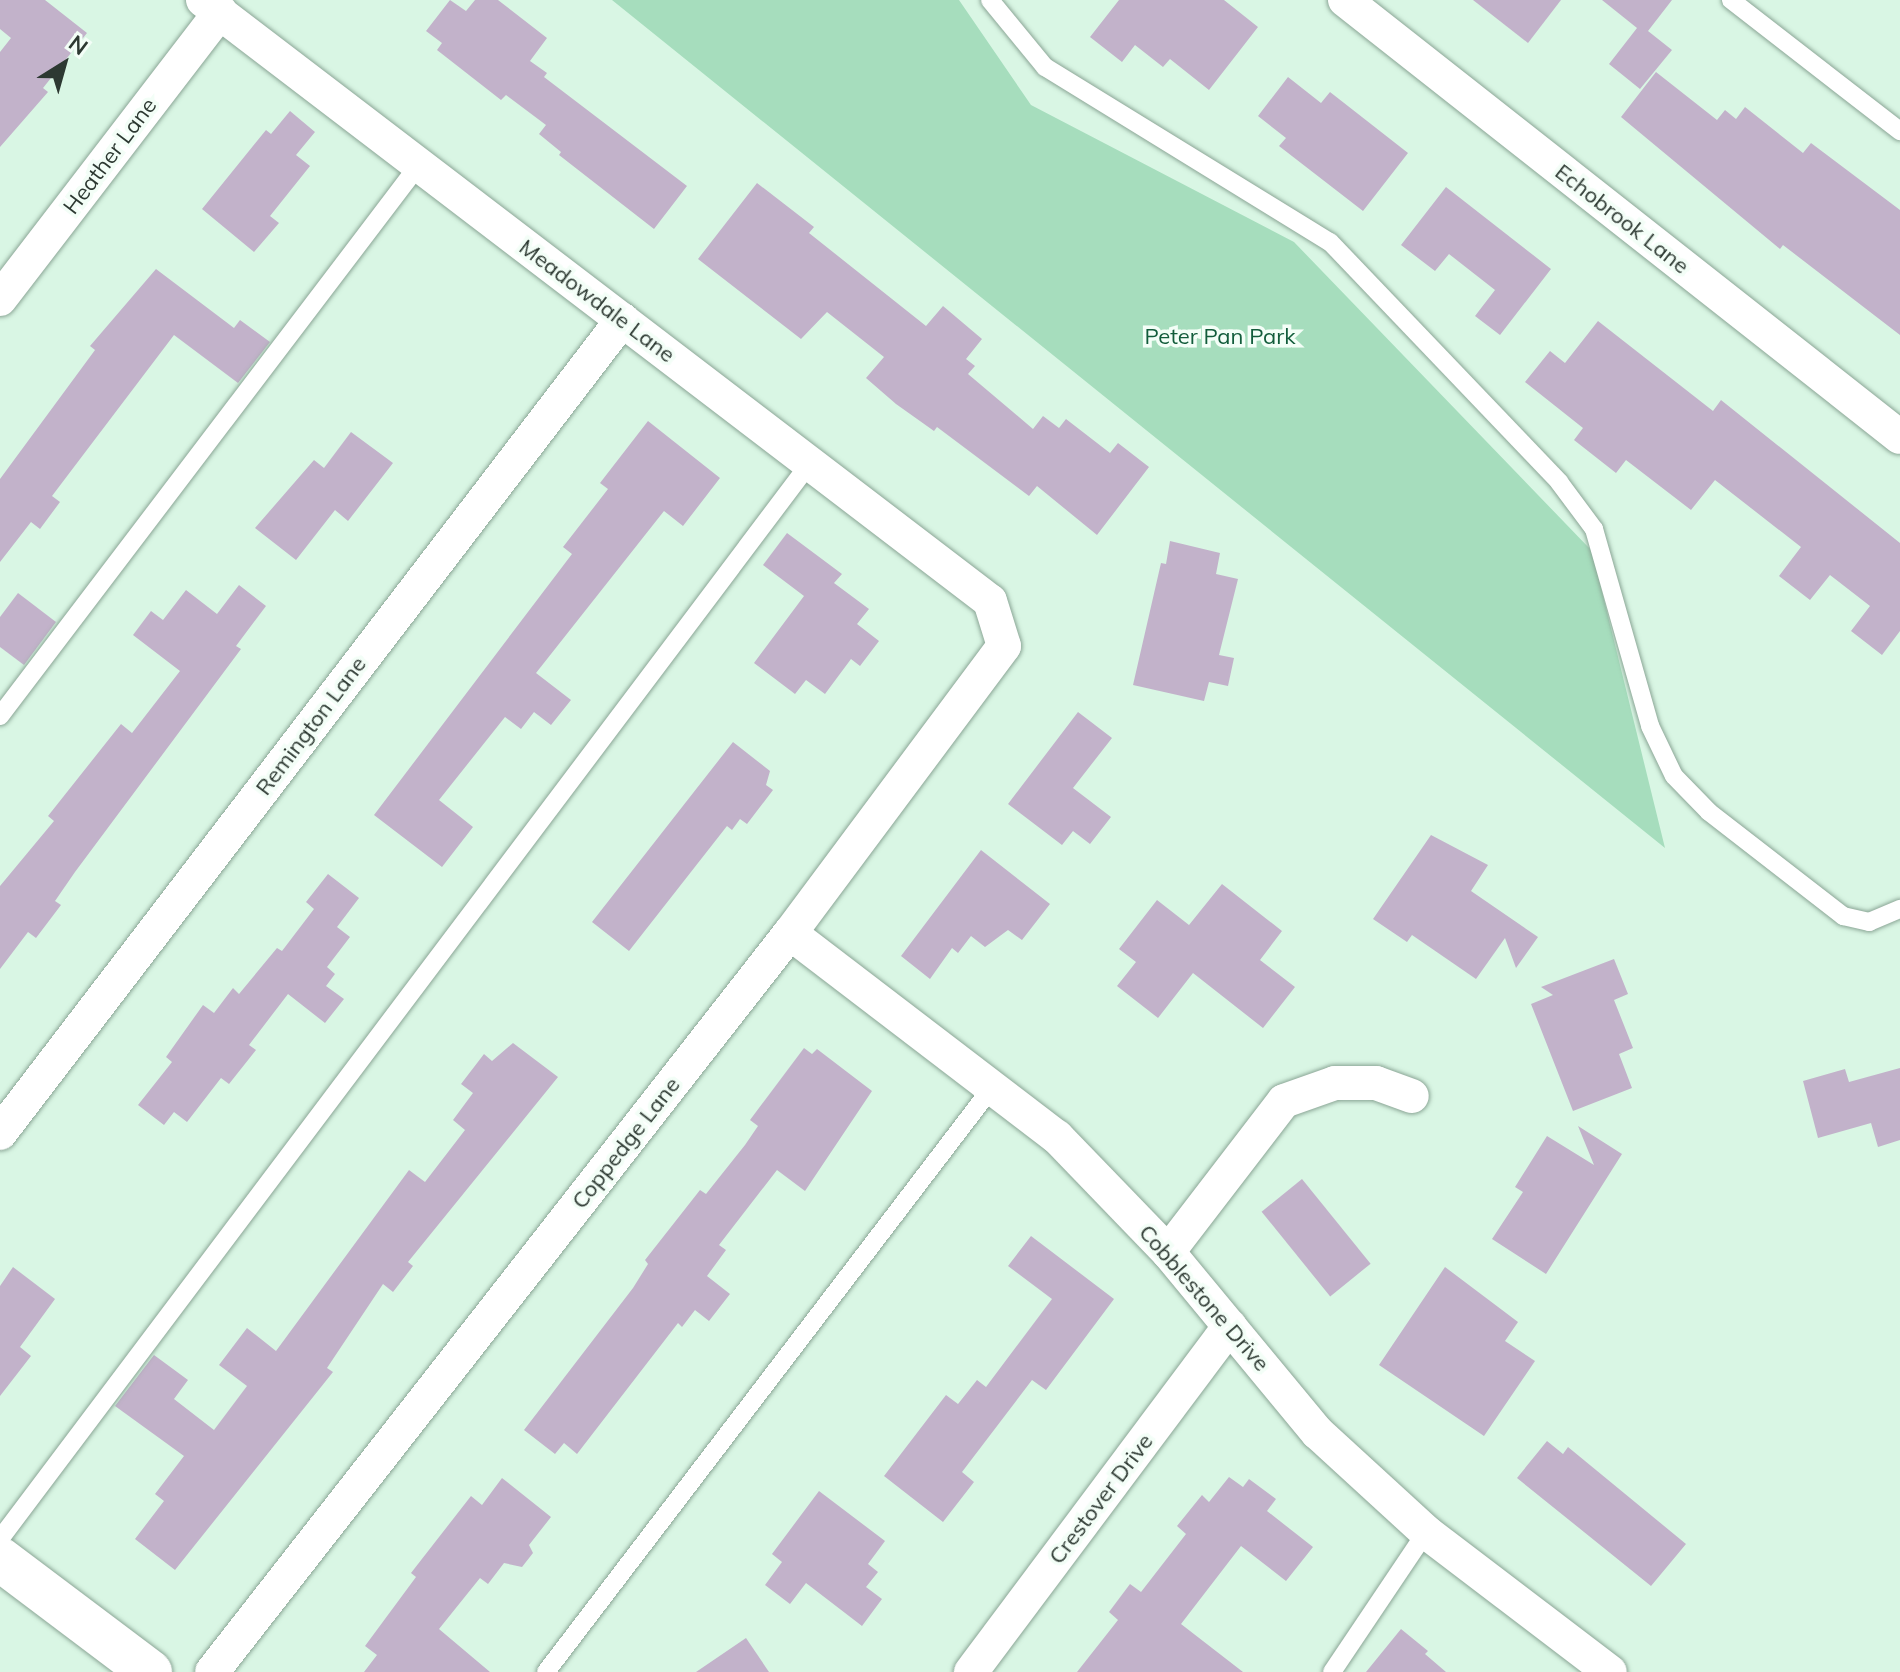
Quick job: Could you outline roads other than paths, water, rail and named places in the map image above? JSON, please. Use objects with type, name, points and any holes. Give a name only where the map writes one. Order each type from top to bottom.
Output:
[{"type":"street","name":"Echobrook Lane","points":[[1345,0],[1900,437]]},
{"type":"street","name":"Meadowdale Lane","points":[[211,6],[990,601]]},
{"type":"street","name":"Heather Lane","points":[[0,299],[211,6]]},
{"type":"street","name":"Remington Lane","points":[[0,1133],[622,320]]},
{"type":"street","name":"Coppedge Lane","points":[[212,1672],[790,933],[1004,646],[990,601]]},
{"type":"street","name":"Cobblestone Drive","points":[[790,933],[1057,1137],[1168,1252],[1318,1433],[1426,1532],[1610,1672]]},
{"type":"street","points":[[1168,1252],[1284,1101],[1335,1083],[1376,1083],[1412,1096]]},
{"type":"street","name":"Crestover Drive","points":[[971,1672],[1230,1326]]},
{"type":"street","points":[[0,1559],[150,1672]]},
{"type":"lane","points":[[990,0],[1045,67],[1330,242],[1559,482],[1594,529],[1650,726],[1674,776],[1709,812],[1843,916],[1869,922],[1900,909]]},
{"type":"lane","points":[[1731,0],[1900,131]]},
{"type":"lane","points":[[0,716],[418,166]]},
{"type":"lane","points":[[0,1539],[810,463]]},
{"type":"lane","points":[[546,1672],[993,1086]]},
{"type":"lane","points":[[1332,1672],[1426,1532]]},
{"type":"park label","name":"Peter Pan Park","points":[[1220,337]]}]
